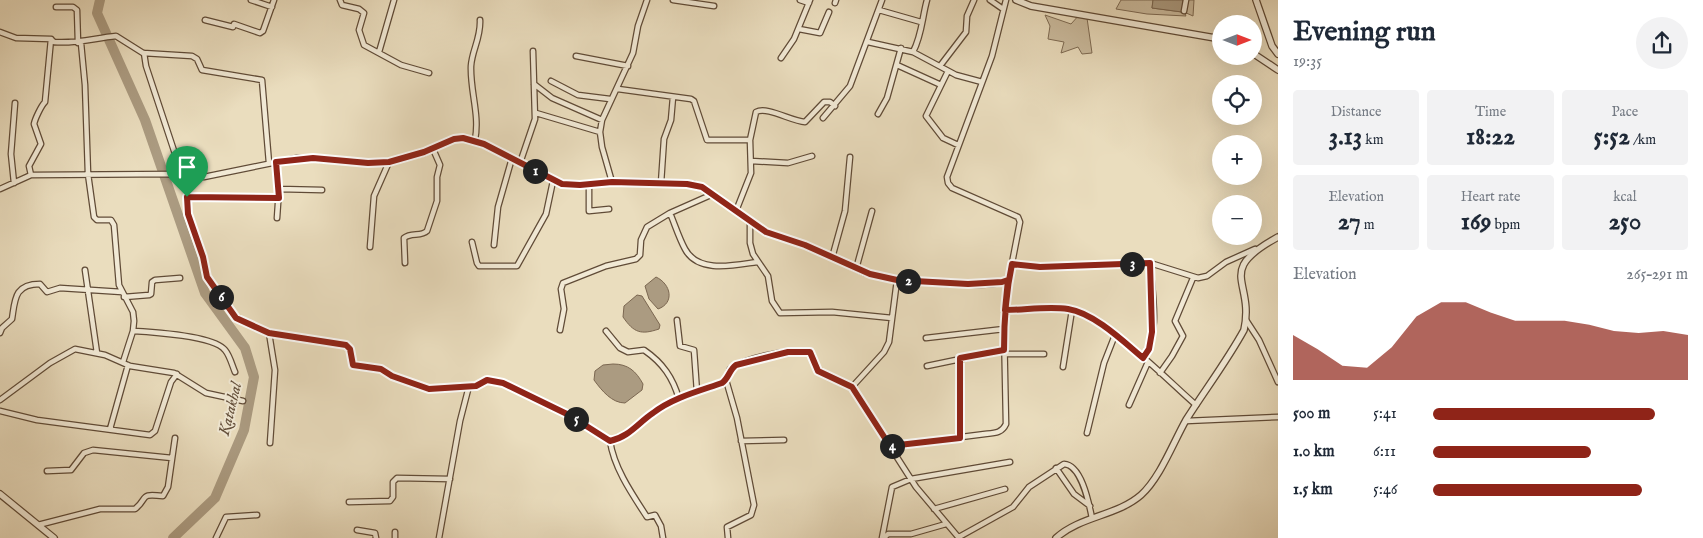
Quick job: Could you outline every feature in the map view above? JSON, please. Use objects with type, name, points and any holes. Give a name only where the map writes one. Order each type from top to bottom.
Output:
[{"type":"street","points":[[251,0],[272,7]]},
{"type":"street","points":[[205,20],[233,27],[234,24],[240,25],[260,33],[263,31],[274,0]]},
{"type":"street","points":[[340,0],[342,5],[363,11],[359,30],[362,42],[401,65],[429,73]]},
{"type":"street","points":[[379,52],[394,0]]},
{"type":"street","points":[[612,182],[600,132],[602,120],[610,99],[618,88],[628,66],[647,0]]},
{"type":"street","points":[[673,0],[714,6]]},
{"type":"street","points":[[781,58],[799,28],[810,2],[800,0]]},
{"type":"street","points":[[823,118],[850,86],[868,42],[882,0]]},
{"type":"street","points":[[914,52],[921,34],[921,22],[927,0]]},
{"type":"street","points":[[940,66],[966,32],[967,16],[974,0]]},
{"type":"street","points":[[990,0],[1003,9]]},
{"type":"street","points":[[890,446],[1000,432],[1006,424],[1005,310],[1008,280],[1020,222],[1018,217],[961,192],[948,183],[947,177],[992,56],[1006,0]]},
{"type":"street","points":[[1016,0],[1031,6],[1212,36]]},
{"type":"street","points":[[1184,11],[1186,0]]},
{"type":"street","points":[[1256,0],[1272,46],[1278,54]]},
{"type":"street","points":[[56,7],[73,7],[77,10],[79,43],[85,70],[88,174],[94,217],[97,220],[111,220],[114,225],[116,265],[123,294],[133,312],[134,331],[122,362]]},
{"type":"street","points":[[879,10],[921,22]]},
{"type":"street","points":[[799,28],[820,33],[829,12]]},
{"type":"street","points":[[475,140],[477,121],[471,64],[479,41],[480,20]]},
{"type":"street","points":[[0,32],[16,38],[51,39],[54,42],[79,43],[111,37],[122,38],[144,53],[192,56],[197,59],[202,70],[262,80],[269,163]]},
{"type":"street","points":[[31,175],[29,166],[40,144],[34,124],[39,116],[41,106],[45,102],[51,39]]},
{"type":"street","points":[[868,42],[914,52],[948,71],[982,82]]},
{"type":"street","points":[[878,114],[887,98],[898,65],[901,48]]},
{"type":"street","points":[[520,163],[534,126],[536,112],[533,51]]},
{"type":"street","points":[[144,53],[146,66],[182,175]]},
{"type":"street","points":[[576,56],[628,66]]},
{"type":"street","points":[[1262,59],[1278,70]]},
{"type":"street","points":[[898,65],[941,85]]},
{"type":"street","points":[[948,71],[926,113],[926,120],[943,138],[958,145]]},
{"type":"street","points":[[551,81],[578,95],[610,99]]},
{"type":"street","points":[[534,84],[552,98],[602,120]]},
{"type":"street","points":[[618,88],[694,101],[708,140],[750,140]]},
{"type":"street","points":[[661,183],[664,138],[671,120],[673,97]]},
{"type":"street","points":[[736,211],[748,187],[751,173],[750,140],[756,112],[760,110],[805,122],[824,102],[830,102],[835,106]]},
{"type":"street","points":[[14,183],[11,154],[15,103]]},
{"type":"street","points":[[536,112],[600,132]]},
{"type":"street","points":[[0,189],[31,175],[176,174],[216,176],[269,163],[313,158],[368,163],[389,162],[434,149],[458,138],[475,140],[554,181],[589,185],[612,182],[694,184],[713,194],[766,232],[805,245],[856,269],[897,280],[968,284],[1008,280]]},
{"type":"street","points":[[405,264],[404,238],[409,235],[424,234],[428,231],[437,201],[437,177],[440,165],[434,149]]},
{"type":"street","points":[[751,161],[788,163],[812,156]]},
{"type":"street","points":[[832,258],[845,211],[850,157]]},
{"type":"street","points":[[494,245],[498,207],[512,158]]},
{"type":"street","points":[[276,162],[279,189],[277,218]]},
{"type":"street","points":[[370,248],[374,196],[389,162]]},
{"type":"street","points":[[188,176],[187,197],[191,226],[203,257],[207,277],[236,318],[269,333],[346,345],[350,349],[353,365],[381,369],[392,376],[429,389],[470,386],[492,380],[521,390],[569,415],[610,441],[618,439],[637,427],[654,412],[679,399],[726,380]]},
{"type":"street","points":[[472,242],[479,266],[517,266],[546,214],[554,181]]},
{"type":"street","points":[[589,185],[589,210],[595,212],[609,209]]},
{"type":"street","points":[[279,189],[322,190]]},
{"type":"street","points":[[560,330],[564,309],[561,289],[563,283],[606,266],[636,259],[640,255],[643,233],[652,223],[713,194]]},
{"type":"street","points":[[187,197],[279,198]]},
{"type":"street","points":[[856,269],[872,210]]},
{"type":"street","points":[[670,213],[685,250],[693,259],[705,265],[757,262]]},
{"type":"street","points":[[750,220],[750,243],[757,262],[768,276],[772,301],[782,315],[832,312],[892,318]]},
{"type":"street","points":[[1012,264],[1040,267],[1150,263],[1193,278],[1207,276],[1226,262],[1278,237]]},
{"type":"street","points":[[1255,249],[1247,258],[1240,275],[1246,320],[1260,340],[1278,382]]},
{"type":"street","points":[[1143,358],[1149,349],[1152,332],[1150,263]]},
{"type":"street","points":[[86,270],[97,353]]},
{"type":"street","points":[[0,333],[2,328],[12,319],[15,298],[24,289],[38,283],[47,292],[60,288],[149,295],[152,291],[152,282],[155,280],[180,278]]},
{"type":"street","points":[[1160,373],[1183,336],[1175,321],[1193,278]]},
{"type":"street","points":[[852,387],[884,352],[889,342],[897,280]]},
{"type":"street","points":[[1005,310],[1072,310],[1088,317],[1115,335],[1196,405]]},
{"type":"street","points":[[1063,367],[1072,310]]},
{"type":"street","points":[[677,320],[680,346],[694,350],[697,392]]},
{"type":"street","points":[[1056,538],[1062,533],[1141,495],[1239,339],[1246,320]]},
{"type":"street","points":[[926,338],[1004,329]]},
{"type":"street","points":[[134,331],[185,336],[216,344],[226,351],[234,372]]},
{"type":"street","points":[[606,331],[620,348],[632,353],[644,350],[659,362],[672,377],[679,399]]},
{"type":"street","points":[[269,333],[272,342],[275,370],[270,443]]},
{"type":"street","points":[[1087,433],[1104,363],[1115,335]]},
{"type":"street","points":[[0,400],[50,362],[75,349],[97,353],[128,365],[177,374],[206,393],[243,401]]},
{"type":"street","points":[[728,538],[727,527],[751,516],[754,511],[741,441],[726,380],[730,369],[736,365],[788,352],[807,352],[813,355],[818,371],[852,387],[911,479],[959,538],[1013,507],[1029,487],[1064,464],[1072,467],[1087,490],[1092,518]]},
{"type":"street","points":[[927,366],[960,358],[1004,352],[1044,354]]},
{"type":"street","points":[[960,358],[960,438]]},
{"type":"street","points":[[1129,404],[1148,362]]},
{"type":"street","points":[[110,429],[128,365]]},
{"type":"street","points":[[0,411],[37,420],[146,435],[154,433],[171,382],[177,374]]},
{"type":"street","points":[[439,538],[460,421],[470,386]]},
{"type":"street","points":[[1186,421],[1278,417]]},
{"type":"street","points":[[38,524],[100,509],[135,509],[148,494],[162,496],[167,491],[175,438]]},
{"type":"street","points":[[741,441],[784,440]]},
{"type":"street","points":[[610,441],[612,455],[627,484],[647,517],[655,515],[661,526],[663,538]]},
{"type":"street","points":[[47,471],[71,470],[84,454],[93,450],[172,458]]},
{"type":"street","points":[[883,538],[890,488],[911,479],[1010,462]]},
{"type":"street","points":[[1056,468],[1074,494],[1090,506]]},
{"type":"street","points":[[349,502],[390,501],[393,497],[393,482],[397,478],[450,479]]},
{"type":"street","points":[[934,509],[1005,489]]},
{"type":"street","points":[[0,494],[54,538]]},
{"type":"street","points":[[216,538],[226,517],[256,516]]},
{"type":"street","points":[[883,538],[888,534],[915,536],[946,524]]},
{"type":"street","points":[[357,530],[375,533],[376,538]]},
{"type":"street","points":[[394,538],[395,532]]},
{"type":"street","points":[[1062,533],[1067,538]]},
{"type":"shaded area","points":[[1121,0],[1153,0],[1152,8],[1182,12],[1183,0],[1194,0],[1193,16],[1184,12],[1186,16],[1147,14],[1116,9]]},
{"type":"shaded area","points":[[1153,0],[1183,0],[1182,12],[1152,8]]},
{"type":"shaded area","points":[[1080,14],[1087,18],[1092,53],[1082,54],[1078,47],[1061,53],[1064,42],[1048,39],[1050,26],[1045,15],[1071,24]]},
{"type":"shaded area","points":[[656,277],[665,284],[669,293],[667,302],[658,309],[649,299],[645,286]]},
{"type":"shaded area","points":[[637,295],[642,296],[660,325],[659,329],[647,332],[638,331],[623,317],[624,306]]},
{"type":"shaded area","points":[[603,365],[623,365],[631,369],[643,384],[642,390],[625,403],[612,399],[594,380],[595,371]]},
{"type":"waterway","name":"Katakhal","points":[[100,0],[97,13],[145,120],[205,293],[245,348],[254,377],[244,430],[215,498],[173,538]]},
{"type":"route","points":[[187,197],[191,226],[202,253],[207,277],[236,318],[269,333],[346,345],[350,349],[350,358],[353,365],[362,368],[381,369],[392,376],[429,389],[476,386],[487,380],[498,381],[521,390],[569,415],[610,441],[618,439],[637,427],[654,412],[685,396],[722,383],[726,380],[730,369],[736,365],[753,359],[788,352],[810,352],[813,355],[818,371],[852,387],[890,446],[960,438],[960,358],[1004,350],[1004,326],[1008,280],[1012,264],[1040,267],[1150,263],[1153,308],[1152,342],[1143,358],[1121,339],[1078,312],[1067,309],[1005,310],[1008,280],[1005,282],[968,284],[897,280],[865,273],[805,245],[766,232],[708,190],[694,184],[612,182],[589,185],[562,184],[484,144],[463,138],[454,139],[398,161],[378,164],[313,158],[297,158],[276,162],[279,198],[187,197]]}]
